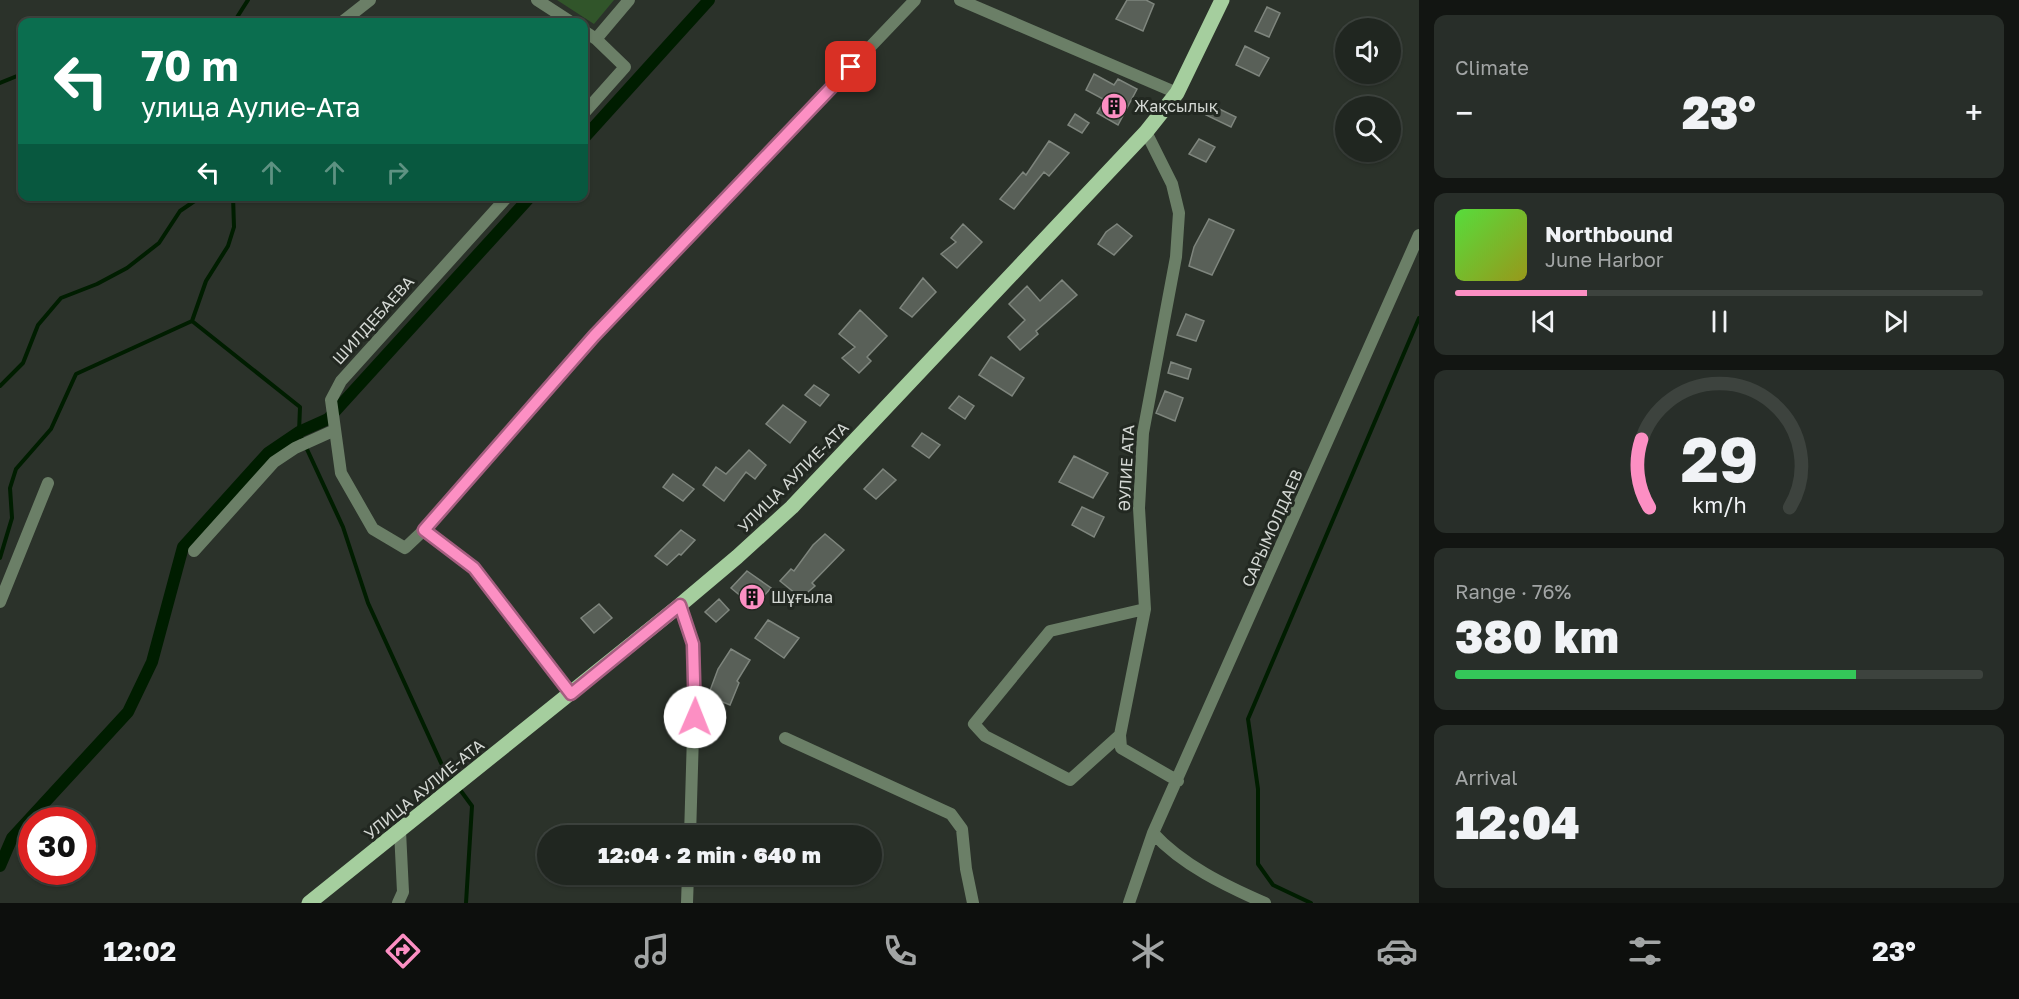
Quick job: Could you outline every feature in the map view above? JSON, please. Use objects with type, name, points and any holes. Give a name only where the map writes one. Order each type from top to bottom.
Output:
[{"type":"main road","name":"УЛИЦА АУЛИЕ-АТА","points":[[309,903],[680,605],[792,507],[1146,132],[1178,93],[1222,0]]},
{"type":"street","points":[[347,18],[370,0]]},
{"type":"street","points":[[537,0],[565,18]]},
{"type":"street","points":[[596,39],[629,0]]},
{"type":"street","points":[[571,694],[474,568],[424,530],[594,336],[915,0]]},
{"type":"street","points":[[960,0],[1178,93]]},
{"type":"street","points":[[588,34],[625,67],[588,109]]},
{"type":"street","name":"ӘУЛИЕ АТА","points":[[1120,735],[1145,609],[1139,508],[1143,433],[1176,257],[1179,213],[1172,184],[1146,132]]},
{"type":"street","name":"ШИЛДЕБАЕВА","points":[[424,530],[405,548],[374,529],[341,473],[331,400],[341,381],[503,201]]},
{"type":"street","name":"САРЫМОЛДАЕВ","points":[[1129,903],[1153,833],[1419,235]]},
{"type":"street","points":[[194,551],[274,462],[294,448],[335,430]]},
{"type":"street","points":[[0,602],[48,483]]},
{"type":"street","points":[[680,605],[693,644],[695,667],[690,825]]},
{"type":"street","points":[[1120,735],[1070,780],[985,736],[974,724],[1050,631],[1145,609]]},
{"type":"street","points":[[1120,735],[1121,748],[1178,781]]},
{"type":"street","points":[[785,738],[951,814],[962,829],[966,869],[973,903]]},
{"type":"street","points":[[398,903],[403,892],[400,831]]},
{"type":"street","points":[[1153,833],[1170,851],[1238,897],[1265,903]]},
{"type":"street","points":[[687,903],[688,885]]},
{"type":"green space","points":[[557,0],[614,0],[594,24]]},
{"type":"building","points":[[1127,0],[1146,0],[1154,4],[1143,31],[1116,19]]},
{"type":"building","points":[[1267,7],[1280,13],[1269,37],[1255,31]]},
{"type":"building","points":[[1245,46],[1269,58],[1259,76],[1236,65]]},
{"type":"building","name":"Жақсылық","points":[[1094,74],[1114,85],[1118,79],[1137,89],[1118,125],[1097,113],[1105,100],[1086,90]]},
{"type":"building","points":[[1211,105],[1236,117],[1231,127],[1206,115]]},
{"type":"building","points":[[1075,114],[1089,123],[1082,133],[1068,125]]},
{"type":"building","points":[[1199,139],[1215,147],[1206,162],[1189,154]]},
{"type":"building","points":[[1049,141],[1069,153],[1049,176],[1044,172],[1014,209],[1000,199],[1023,172],[1026,175]]},
{"type":"building","points":[[1209,219],[1234,230],[1212,275],[1189,266],[1194,247]]},
{"type":"building","points":[[963,224],[982,242],[957,268],[941,254],[956,242],[951,238]]},
{"type":"building","points":[[1117,224],[1132,236],[1114,255],[1098,244],[1106,232]]},
{"type":"building","points":[[923,278],[936,292],[912,317],[900,308]]},
{"type":"building","points":[[1062,280],[1077,295],[1036,331],[1038,334],[1020,350],[1008,337],[1025,320],[1009,304],[1027,286],[1040,301]]},
{"type":"building","points":[[860,310],[887,336],[867,357],[871,361],[859,373],[842,358],[855,347],[839,334]]},
{"type":"building","points":[[1186,314],[1204,321],[1196,341],[1177,335]]},
{"type":"building","points":[[991,357],[1024,378],[1012,396],[979,375]]},
{"type":"building","points":[[1171,362],[1191,369],[1188,379],[1168,373]]},
{"type":"building","points":[[814,385],[829,395],[820,406],[805,395]]},
{"type":"building","points":[[1165,391],[1183,398],[1175,421],[1156,413]]},
{"type":"building","points":[[959,396],[974,406],[965,419],[949,408]]},
{"type":"building","points":[[783,405],[806,422],[790,443],[766,424]]},
{"type":"building","points":[[922,433],[940,445],[929,458],[912,446]]},
{"type":"building","points":[[749,450],[766,465],[755,479],[746,472],[724,501],[703,485],[716,467],[726,474]]},
{"type":"building","points":[[1074,456],[1108,473],[1093,498],[1059,482]]},
{"type":"building","points":[[883,469],[896,480],[876,499],[864,489]]},
{"type":"building","points":[[673,474],[694,489],[683,501],[663,487]]},
{"type":"building","points":[[1082,507],[1104,517],[1094,537],[1072,525]]},
{"type":"building","points":[[681,530],[695,540],[681,555],[679,554],[667,565],[655,556]]},
{"type":"building","points":[[825,534],[844,550],[812,583],[815,586],[801,598],[780,581],[791,569],[794,571],[813,545]]},
{"type":"building","name":"Шұғыла","points":[[747,571],[771,588],[754,607],[731,588]]},
{"type":"building","points":[[719,599],[729,610],[716,622],[705,612]]},
{"type":"building","points":[[599,604],[612,618],[594,633],[581,618]]},
{"type":"building","points":[[768,620],[799,638],[784,658],[755,638]]},
{"type":"building","points":[[731,649],[750,660],[737,681],[739,683],[730,705],[708,696],[718,669]]},
{"type":"waterway","points":[[237,18],[248,0]]},
{"type":"waterway","points":[[588,134],[709,0]]},
{"type":"waterway","points":[[0,83],[18,76]]},
{"type":"waterway","points":[[0,386],[23,363],[38,325],[61,298],[97,284],[127,268],[159,243],[180,211],[195,201]]},
{"type":"waterway","points":[[0,558],[12,518],[10,488],[16,469],[51,429],[76,374],[192,321],[206,281],[228,246],[234,227],[233,201]]},
{"type":"waterway","points":[[0,866],[12,838],[128,712],[152,662],[183,547],[268,453],[299,432],[328,419],[526,201]]},
{"type":"waterway","points":[[1311,903],[1273,885],[1258,864],[1258,789],[1248,719],[1419,318]]},
{"type":"waterway","points":[[192,321],[300,407],[299,432],[343,527],[368,603],[442,765],[453,780]]},
{"type":"waterway","points":[[458,787],[472,806],[466,903]]},
{"type":"place","name":"Жақсылық","points":[[1114,106]]},
{"type":"place","name":"Шұғыла","points":[[752,597]]},
{"type":"route","points":[[695,717],[693,644],[680,605],[571,694],[474,568],[424,530],[594,336],[851,67]]}]
